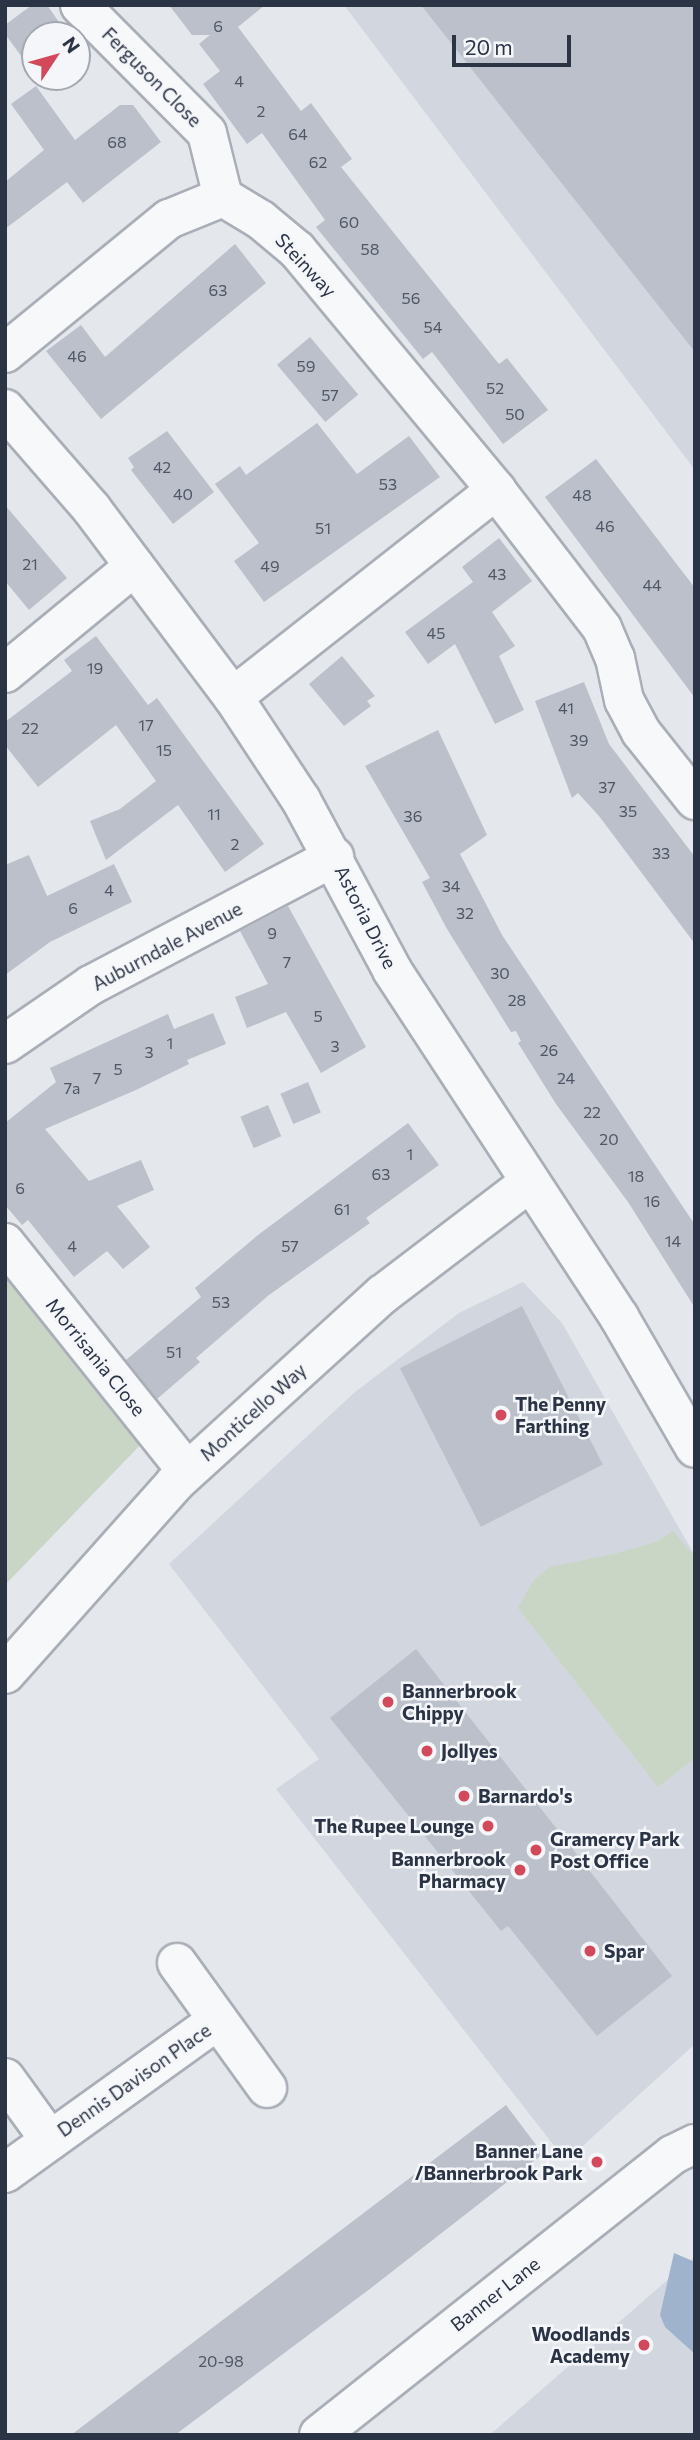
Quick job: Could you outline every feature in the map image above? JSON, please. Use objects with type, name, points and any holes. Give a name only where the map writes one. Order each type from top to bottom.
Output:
[{"type":"street","name":"Ferguson Close","points":[[80,5],[207,133],[223,197]]},
{"type":"street","points":[[5,353],[169,219],[223,197]]},
{"type":"street","name":"Steinway","points":[[223,197],[261,220],[296,250],[496,490],[601,628],[615,658],[624,700],[641,732],[695,800]]},
{"type":"street","name":"Astoria Drive","points":[[5,409],[135,566],[233,697],[334,856],[392,970],[642,1356],[695,1448]]},
{"type":"street","points":[[233,697],[496,490]]},
{"type":"street","points":[[5,673],[135,566]]},
{"type":"street","name":"Auburndale Avenue","points":[[5,1044],[91,985],[334,856]]},
{"type":"street","name":"Monticello Way","points":[[5,1674],[187,1471],[383,1294],[530,1182]]},
{"type":"street","name":"Morrisania Close","points":[[5,1243],[187,1471]]},
{"type":"street","name":"Dennis Davison Place","points":[[177,1963],[267,2088]]},
{"type":"street","name":"Dennis Davison Place","points":[[5,2173],[218,2020]]},
{"type":"street","name":"Dennis Davison Place","points":[[5,2078],[50,2140]]},
{"type":"street","name":"Banner Lane","points":[[318,2435],[683,2149],[695,2114]]},
{"type":"shaded area","points":[[344,5],[695,5],[695,470]]},
{"type":"shaded area","points":[[523,1282],[562,1323],[695,1556],[695,2044],[566,2161],[276,1789],[319,1759],[169,1564],[355,1392],[459,1313]]},
{"type":"shaded area","name":"Woodlands Academy","points":[[695,2256],[695,2435],[490,2435],[492,2433]]},
{"type":"green space","points":[[5,1255],[148,1437],[5,1585]]},
{"type":"green space","points":[[673,1531],[695,1557],[695,1758],[658,1787],[518,1608],[533,1581],[550,1567],[656,1542]]},
{"type":"water","points":[[674,2253],[695,2262],[695,2354],[665,2327],[660,2315]]},
{"type":"building","points":[[32,5],[47,5],[58,21],[21,21],[21,56],[5,34],[5,25]]},
{"type":"building","points":[[169,5],[265,5],[238,27],[301,111],[311,103],[352,159],[341,167],[499,364],[507,358],[548,410],[503,444],[432,352],[423,359],[316,227],[325,220],[262,133],[247,144],[203,84],[220,71],[199,44],[210,35],[192,35]]},
{"type":"building","points":[[421,5],[695,5],[695,352]]},
{"type":"building","points":[[29,91],[40,91],[75,140],[120,105],[133,105],[161,142],[83,203],[67,182],[5,229],[5,182],[44,150],[11,104]]},
{"type":"building","points":[[235,244],[266,283],[101,419],[46,351],[81,325],[105,357]]},
{"type":"building","points":[[310,337],[358,394],[325,422],[277,365]]},
{"type":"building","points":[[317,423],[357,474],[409,436],[440,477],[264,602],[234,561],[259,543],[215,484],[240,466],[246,475]]},
{"type":"building","points":[[167,431],[214,492],[173,524],[131,470],[134,467],[128,458]]},
{"type":"building","points":[[596,459],[695,588],[695,698],[545,497]]},
{"type":"building","points":[[5,505],[67,578],[29,610],[5,581]]},
{"type":"building","points":[[499,538],[532,581],[492,612],[515,646],[499,656],[524,710],[495,724],[455,644],[428,664],[405,632],[473,582],[462,567]]},
{"type":"building","points":[[96,636],[148,705],[157,698],[264,844],[225,872],[178,805],[106,860],[90,821],[120,809],[156,781],[116,725],[38,787],[5,745],[5,722],[72,671],[64,660]]},
{"type":"building","points":[[342,656],[375,696],[367,701],[371,706],[344,726],[309,684]]},
{"type":"building","points":[[584,682],[609,744],[695,857],[695,944],[599,816],[578,793],[572,798],[535,701]]},
{"type":"building","points":[[438,730],[487,835],[460,854],[502,935],[695,1225],[695,1308],[628,1202],[556,1104],[518,1043],[521,1041],[516,1031],[511,1032],[447,929],[422,882],[430,878],[365,766]]},
{"type":"building","points":[[29,855],[47,896],[114,864],[132,902],[50,942],[5,975],[5,865]]},
{"type":"building","points":[[288,906],[366,1047],[321,1073],[286,1012],[247,1028],[235,997],[268,984],[240,931]]},
{"type":"building","points":[[213,1013],[226,1044],[187,1060],[189,1064],[136,1090],[45,1129],[89,1181],[141,1160],[154,1190],[117,1206],[150,1247],[123,1269],[107,1251],[74,1277],[28,1220],[22,1225],[5,1205],[5,1123],[56,1082],[50,1068],[168,1014],[174,1029]]},
{"type":"building","points":[[308,1082],[321,1112],[293,1124],[280,1094]]},
{"type":"building","points":[[268,1105],[281,1136],[254,1148],[240,1117]]},
{"type":"building","points":[[408,1123],[439,1165],[366,1218],[370,1223],[269,1295],[196,1358],[200,1362],[157,1399],[126,1360],[201,1297],[195,1288],[258,1235]]},
{"type":"building","name":"The Penny Farthing","points":[[522,1306],[603,1465],[481,1527],[400,1368]]},
{"type":"building","points":[[416,1649],[672,1976],[597,2036],[508,1926],[501,1931],[330,1718]]},
{"type":"building","points":[[506,2105],[543,2154],[371,2288],[175,2435],[71,2435]]},
{"type":"place","name":"The Penny Farthing","points":[[501,1415]]},
{"type":"place","name":"Bannerbrook Chippy","points":[[388,1702]]},
{"type":"place","name":"Jollyes","points":[[427,1751]]},
{"type":"place","name":"Barnardo's","points":[[464,1796]]},
{"type":"place","name":"The Rupee Lounge","points":[[488,1826]]},
{"type":"place","name":"Gramercy Park Post Office","points":[[536,1850]]},
{"type":"place","name":"Bannerbrook Pharmacy","points":[[520,1870]]},
{"type":"place","name":"Spar","points":[[590,1951]]},
{"type":"place","name":"Banner Lane /Bannerbrook Park","points":[[597,2162]]},
{"type":"place","name":"Woodlands Academy","points":[[644,2345]]}]
